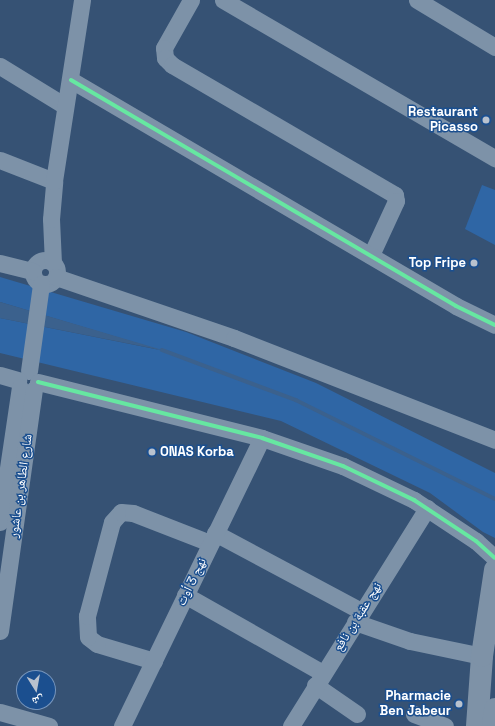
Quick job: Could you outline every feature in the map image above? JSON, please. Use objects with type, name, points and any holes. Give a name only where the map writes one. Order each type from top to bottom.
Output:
[{"type":"highway","points":[[477,726],[482,656],[495,570]]},
{"type":"highway","points":[[493,726],[495,708]]},
{"type":"street","points":[[28,379],[44,274],[54,180],[65,106],[71,80],[82,0]]},
{"type":"street","points":[[191,0],[164,48],[165,58],[172,65],[395,195],[396,201],[371,255]]},
{"type":"street","points":[[223,0],[495,158]]},
{"type":"street","points":[[417,0],[495,47]]},
{"type":"street","points":[[0,66],[65,106]]},
{"type":"street","points":[[71,80],[456,306],[495,325]]},
{"type":"street","points":[[0,160],[54,180]]},
{"type":"street","points":[[0,263],[44,274],[234,338],[495,440]]},
{"type":"street","points":[[0,375],[28,379],[262,438],[343,466],[427,508],[476,541],[495,558]]},
{"type":"street","name":"شارع الطاهر بن عاشور","points":[[0,522],[28,379]]},
{"type":"street","name":"شارع الطاهر بن عاشور","points":[[0,631],[28,379]]},
{"type":"street","name":"نهج 3 أوت","points":[[122,726],[212,538],[262,438]]},
{"type":"street","name":"نهج عقبة بن نافع","points":[[290,726],[427,508]]},
{"type":"street","points":[[154,661],[97,644],[88,637],[87,616],[112,522],[121,512],[133,513],[212,538],[358,616],[410,641],[482,656]]},
{"type":"street","points":[[185,595],[319,679],[357,714]]},
{"type":"street","points":[[0,712],[49,726]]},
{"type":"street","points":[[414,714],[445,726]]},
{"type":"shaded area","points":[[482,185],[495,190],[495,245],[465,229]]},
{"type":"shaded area","points":[[0,277],[186,332],[316,383],[495,473],[495,538],[483,532],[430,493],[281,421],[0,353],[0,318],[160,350],[0,302]]},
{"type":"shaded area","points":[[0,302],[166,351],[0,318]]},
{"type":"waterway","points":[[162,350],[296,400],[495,499]]},
{"type":"cycle path","points":[[71,80],[456,306],[495,325]]},
{"type":"cycle path","points":[[38,382],[262,438],[343,466],[414,500],[476,541],[495,558]]},
{"type":"place","name":"Restaurant Picasso","points":[[486,120]]},
{"type":"place","name":"Top Fripe","points":[[474,263]]},
{"type":"place","name":"ONAS Korba","points":[[152,452]]},
{"type":"place","name":"Pharmacie Ben Jabeur","points":[[459,704]]}]
